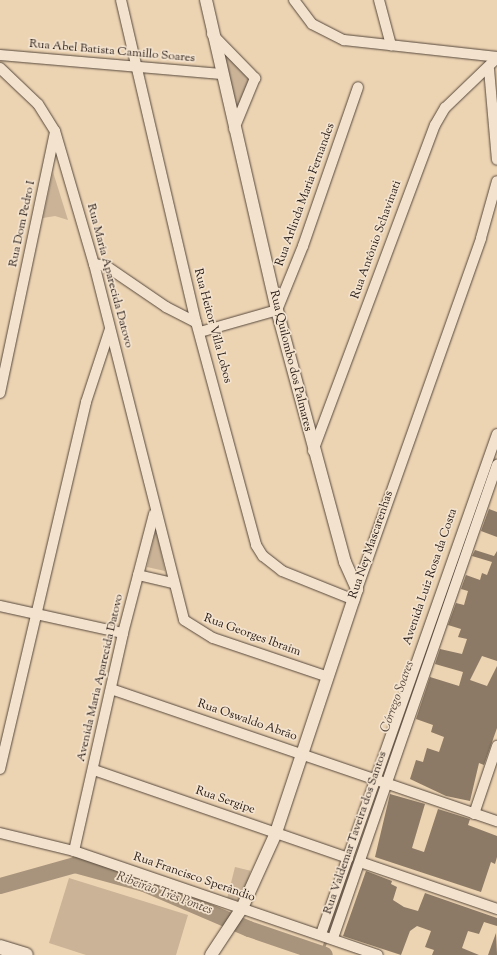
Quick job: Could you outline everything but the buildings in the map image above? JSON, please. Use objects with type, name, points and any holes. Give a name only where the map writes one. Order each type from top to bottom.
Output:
[{"type":"main road","points":[[0,947],[26,955]]},
{"type":"street","name":"Rua Heitor Villa Lobos","points":[[121,0],[135,66],[196,322],[200,332],[256,545],[263,556],[282,571],[355,594]]},
{"type":"street","name":"Rua Quilombo dos Palmares","points":[[206,0],[221,74],[277,310],[313,451],[355,594]]},
{"type":"street","points":[[294,0],[312,24],[327,34],[391,45],[497,57]]},
{"type":"street","points":[[379,0],[391,45]]},
{"type":"street","points":[[212,34],[254,78],[234,130]]},
{"type":"street","name":"Rua Abel Batista Camillo Soares","points":[[0,55],[221,74]]},
{"type":"street","name":"Rua Antônio Schavinati","points":[[313,451],[435,125],[444,108],[489,69],[497,57]]},
{"type":"street","name":"Rua Maria Aparecida Datovo","points":[[0,68],[38,104],[55,131],[94,264],[155,512]]},
{"type":"street","points":[[489,69],[497,160]]},
{"type":"street","name":"Rua Arlinda Maria Fernandes","points":[[277,310],[303,246],[358,87]]},
{"type":"street","name":"Rua Dom Pedro I","points":[[0,393],[55,131]]},
{"type":"street","name":"Rua Ney Mascarenhas","points":[[210,955],[240,911],[276,833],[355,594],[481,238],[497,181]]},
{"type":"street","points":[[94,264],[106,266],[166,307],[196,322]]},
{"type":"street","points":[[200,332],[277,310]]},
{"type":"street","points":[[0,769],[39,614],[86,402],[110,328]]},
{"type":"street","points":[[491,470],[497,434]]},
{"type":"street","name":"Rua Valdemar Taveira dos Santos","points":[[327,936],[360,862],[380,782],[491,470]]},
{"type":"street","name":"Avenida Maria Aparecida Datovo","points":[[74,850],[94,770],[123,633],[155,512]]},
{"type":"street","name":"Rua Georges Ibraim","points":[[155,512],[184,620],[203,634],[328,677]]},
{"type":"street","points":[[138,575],[173,583]]},
{"type":"street","points":[[0,606],[123,633]]},
{"type":"street","name":"Rua Oswaldo Abrão","points":[[112,689],[497,821]]},
{"type":"street","points":[[474,814],[497,746]]},
{"type":"street","name":"Rua Sergipe","points":[[94,770],[348,858]]},
{"type":"street","points":[[327,936],[348,858],[380,782]]},
{"type":"street","name":"Rua Francisco Sperândio","points":[[0,833],[74,850],[240,911],[327,936],[378,955]]},
{"type":"street","points":[[360,862],[497,909]]},
{"type":"shaded area","points":[[222,47],[251,79],[237,116]]},
{"type":"shaded area","points":[[53,172],[68,220],[55,216],[43,218]]},
{"type":"shaded area","points":[[155,533],[157,533],[165,571],[147,567]]},
{"type":"shaded area","points":[[235,867],[251,871],[243,902],[227,898]]},
{"type":"shaded area","points":[[69,878],[188,915],[176,955],[86,955],[49,943]]},
{"type":"waterway","name":"Córrego Soares","points":[[327,935],[352,860]]},
{"type":"waterway","name":"Ribeirão Três Pontes","points":[[0,886],[75,865],[144,884],[249,929],[325,955]]},
{"type":"waterway","name":"Córrego Soares","points":[[321,953],[326,940]]}]
